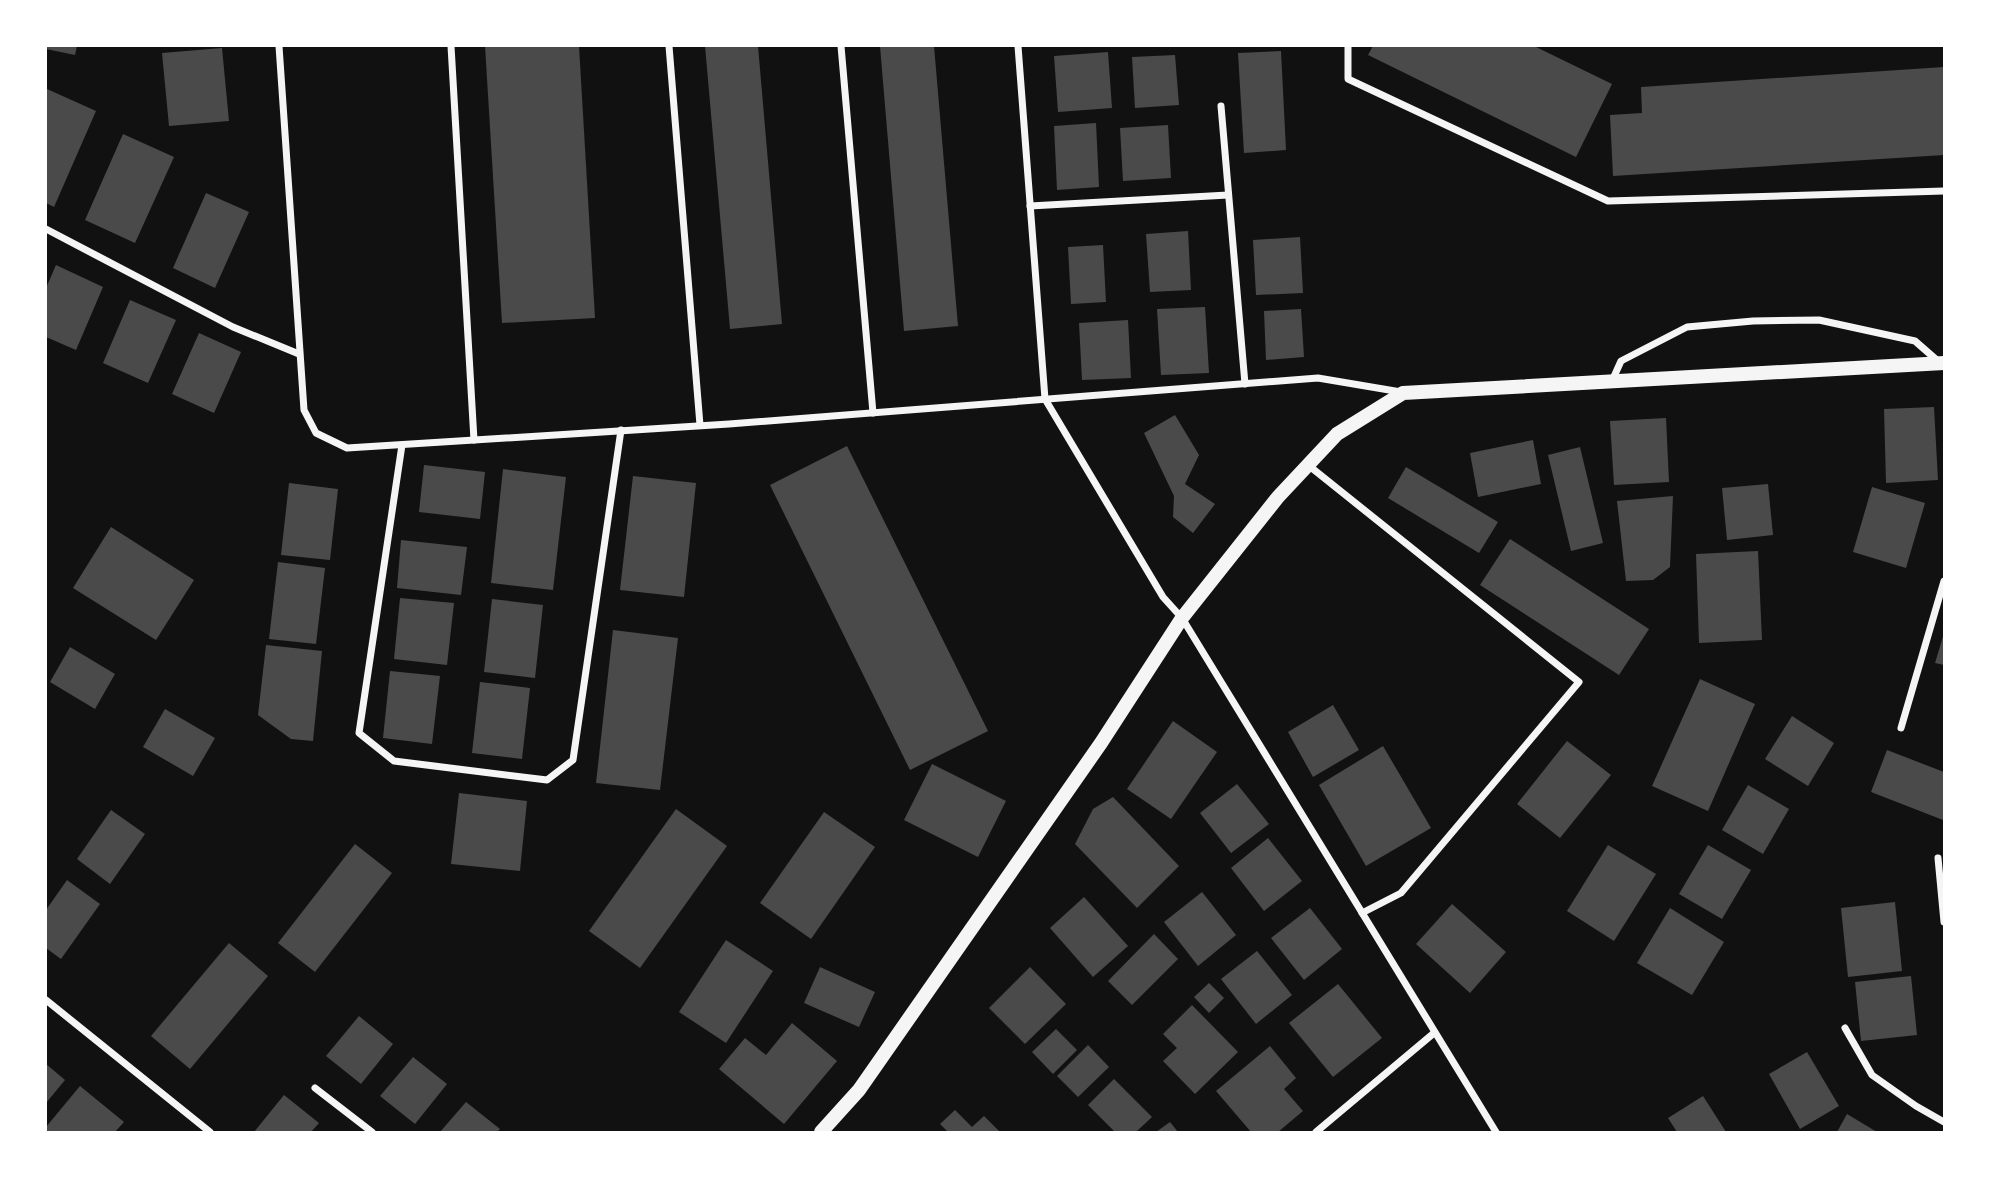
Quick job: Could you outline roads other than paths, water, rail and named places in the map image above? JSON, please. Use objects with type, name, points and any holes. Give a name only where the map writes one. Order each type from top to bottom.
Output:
[{"type":"main road","points":[[821,1132],[859,1090],[1101,743],[1182,618],[1278,496],[1337,434],[1404,393],[1942,363]]},
{"type":"street","points":[[279,46],[304,410],[316,433],[347,448],[873,413],[1318,378],[1404,393]]},
{"type":"street","points":[[451,46],[474,440]]},
{"type":"street","points":[[669,46],[700,425]]},
{"type":"street","points":[[841,46],[873,413]]},
{"type":"street","points":[[1018,46],[1045,399],[1163,597],[1182,618],[1494,1129],[1485,1132]]},
{"type":"street","points":[[1348,46],[1348,79],[1608,201],[1944,191]]},
{"type":"street","points":[[1221,106],[1245,384]]},
{"type":"street","points":[[1030,206],[1228,195]]},
{"type":"street","points":[[46,229],[233,327],[299,354]]},
{"type":"street","points":[[1612,381],[1621,360],[1687,327],[1753,321],[1818,320],[1915,341],[1942,363]]},
{"type":"street","points":[[402,444],[359,733],[394,761],[547,780],[573,760],[621,430]]},
{"type":"street","points":[[1308,465],[1579,682],[1401,893],[1362,913]]},
{"type":"street","points":[[1901,729],[1944,582]]},
{"type":"street","points":[[1938,858],[1944,922]]},
{"type":"street","points":[[46,1000],[210,1132]]},
{"type":"street","points":[[1845,1028],[1872,1075],[1944,1122]]},
{"type":"street","points":[[1316,1132],[1434,1033]]},
{"type":"street","points":[[314,1088],[372,1132]]}]
